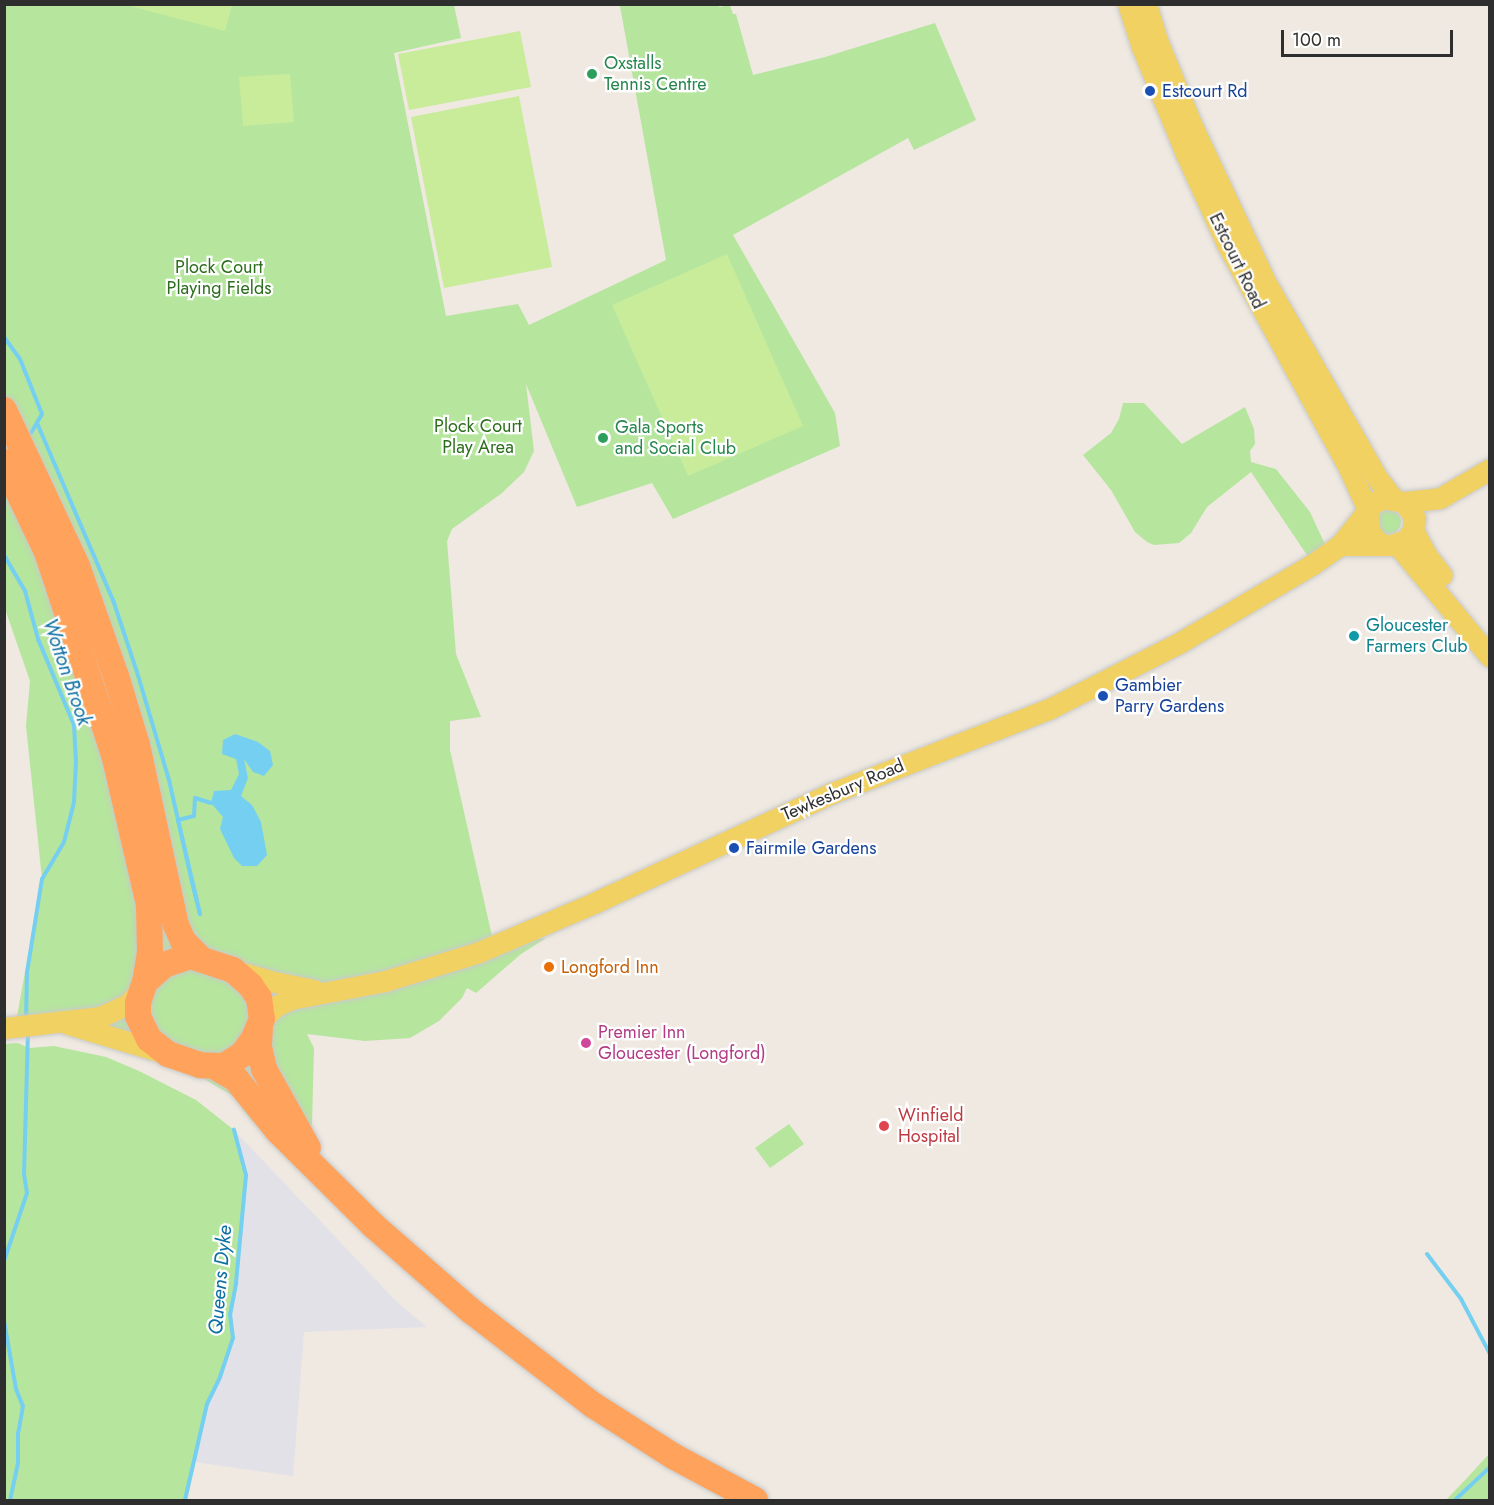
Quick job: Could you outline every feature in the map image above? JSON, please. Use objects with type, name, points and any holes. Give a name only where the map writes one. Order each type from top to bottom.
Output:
[{"type":"highway","points":[[4,410],[77,566],[116,676],[136,745],[176,925],[183,941],[198,956],[233,970],[255,991],[261,1005],[259,1047],[264,1069],[324,1174]]},
{"type":"highway","points":[[4,462],[47,552],[114,754],[149,905],[150,952],[137,1010],[140,1023],[149,1038],[168,1054],[217,1068],[236,1079],[278,1131],[374,1226],[470,1310],[593,1405],[673,1456],[755,1500]]},
{"type":"highway","points":[[144,985],[172,961],[198,956]]},
{"type":"highway","points":[[217,1068],[231,1063],[243,1054],[261,1022]]},
{"type":"main road","name":"Estcourt Road","points":[[1128,4],[1142,47],[1186,154],[1227,244],[1347,464],[1366,511]]},
{"type":"main road","name":"Estcourt Road","points":[[1146,4],[1157,40],[1193,128],[1266,283],[1378,479],[1399,500]]},
{"type":"main road","points":[[1340,545],[1389,544],[1406,540],[1440,498],[1490,469]]},
{"type":"main road","points":[[1440,498],[1374,501],[1366,511],[1370,534],[1389,544],[1490,657]]},
{"type":"main road","points":[[1399,500],[1413,513],[1413,530],[1427,556],[1490,634]]},
{"type":"main road","name":"Tewkesbury Road","points":[[261,1022],[283,1002],[385,981],[479,951],[596,902],[832,793],[1049,709],[1179,643],[1313,564],[1340,545],[1366,511]]},
{"type":"main road","name":"Tewkesbury Road","points":[[233,970],[270,981],[327,992]]},
{"type":"main road","points":[[18,1026],[108,1015],[128,1004],[144,985]]},
{"type":"main road","points":[[61,1022],[168,1054]]},
{"type":"shaded area","points":[[234,1130],[396,1301],[427,1327],[304,1332],[293,1476],[194,1462],[207,1404],[220,1377],[233,1338],[230,1315],[236,1283],[246,1175]]},
{"type":"green space","name":"Plock Court Playing Fields","points":[[627,4],[718,4],[719,7],[730,5],[733,14],[736,14],[753,75],[825,57],[935,23],[976,120],[914,150],[908,138],[733,235],[835,413],[840,446],[673,519],[652,483],[577,507],[526,384],[534,451],[524,472],[502,493],[452,529],[447,541],[456,654],[481,717],[450,721],[450,750],[494,945],[546,938],[521,954],[476,993],[467,988],[462,998],[439,1021],[410,1038],[365,1041],[307,1034],[314,1048],[312,1125],[252,1121],[233,1096],[199,1076],[77,1034],[15,1027],[42,879],[26,726],[30,681],[5,609],[4,472],[114,754],[136,745],[59,503],[5,393],[5,5],[454,5],[461,38],[394,53],[446,316],[518,304],[529,325],[666,260],[620,6]]},
{"type":"green space","points":[[126,5],[232,5],[225,31]]},
{"type":"green space","points":[[520,31],[531,87],[409,110],[398,54]]},
{"type":"green space","points":[[290,74],[294,122],[243,126],[239,77]]},
{"type":"green space","points":[[519,96],[552,267],[444,288],[411,117]]},
{"type":"green space","points":[[727,254],[803,426],[688,476],[612,305]]},
{"type":"green space","points":[[1123,403],[1144,403],[1182,444],[1245,407],[1254,429],[1255,444],[1250,451],[1251,462],[1276,469],[1310,512],[1329,553],[1313,564],[1251,472],[1207,507],[1191,533],[1179,543],[1154,545],[1147,542],[1135,532],[1111,490],[1083,455],[1111,433],[1119,419]]},
{"type":"green space","points":[[1384,510],[1394,510],[1401,517],[1401,527],[1394,534],[1384,534],[1377,527],[1377,517]]},
{"type":"green space","points":[[18,1043],[29,1048],[54,1046],[106,1057],[196,1100],[234,1130],[246,1175],[236,1283],[230,1315],[233,1338],[220,1377],[207,1404],[185,1500],[5,1500],[4,1044]]},
{"type":"green space","points":[[789,1124],[804,1144],[770,1168],[755,1148]]},
{"type":"green space","points":[[1489,1454],[1489,1500],[1446,1500],[1466,1479]]},
{"type":"water","points":[[235,734],[258,742],[270,751],[273,765],[264,776],[253,772],[244,759],[248,778],[241,796],[252,805],[261,822],[267,855],[257,866],[242,866],[234,858],[220,829],[223,817],[211,803],[214,791],[231,790],[239,774],[236,759],[222,754],[223,740]]},
{"type":"waterway","name":"Wotton Brook","points":[[4,337],[20,359],[42,414],[31,433]]},
{"type":"waterway","points":[[37,423],[113,600],[137,672],[169,780],[178,820],[192,882],[200,914],[178,820],[194,816],[195,798],[211,803]]},
{"type":"waterway","name":"Wotton Brook","points":[[4,555],[25,591],[38,639],[74,725],[76,762],[74,802],[64,842],[42,879],[27,973],[26,1020]]},
{"type":"waterway","name":"Wotton Brook","points":[[4,1261],[27,1193],[24,1174],[28,1033]]},
{"type":"waterway","name":"Queens Dyke","points":[[185,1500],[207,1404],[220,1377],[233,1338],[230,1315],[236,1283],[246,1175],[234,1130]]},
{"type":"waterway","points":[[1427,1254],[1461,1299],[1490,1354]]},
{"type":"waterway","name":"Wotton Brook","points":[[4,1321],[16,1389],[23,1406],[18,1433],[18,1463],[10,1500]]},
{"type":"waterway","points":[[1455,1500],[1490,1467]]},
{"type":"place","name":"Oxstalls Tennis Centre","points":[[592,74]]},
{"type":"place","name":"Estcourt Rd","points":[[1150,91]]},
{"type":"place","name":"Gala Sports and Social Club","points":[[603,438]]},
{"type":"place","name":"Gloucester Farmers Club","points":[[1354,636]]},
{"type":"place","name":"Gambier Parry Gardens","points":[[1103,696]]},
{"type":"place","name":"Fairmile Gardens","points":[[734,848]]},
{"type":"place","name":"Longford Inn","points":[[549,967]]},
{"type":"place","name":"Premier Inn Gloucester (Longford)","points":[[586,1043]]},
{"type":"place","name":"Winfield Hospital","points":[[884,1126]]},
{"type":"park label","name":"Plock Court Play Area","points":[[478,437]]}]
